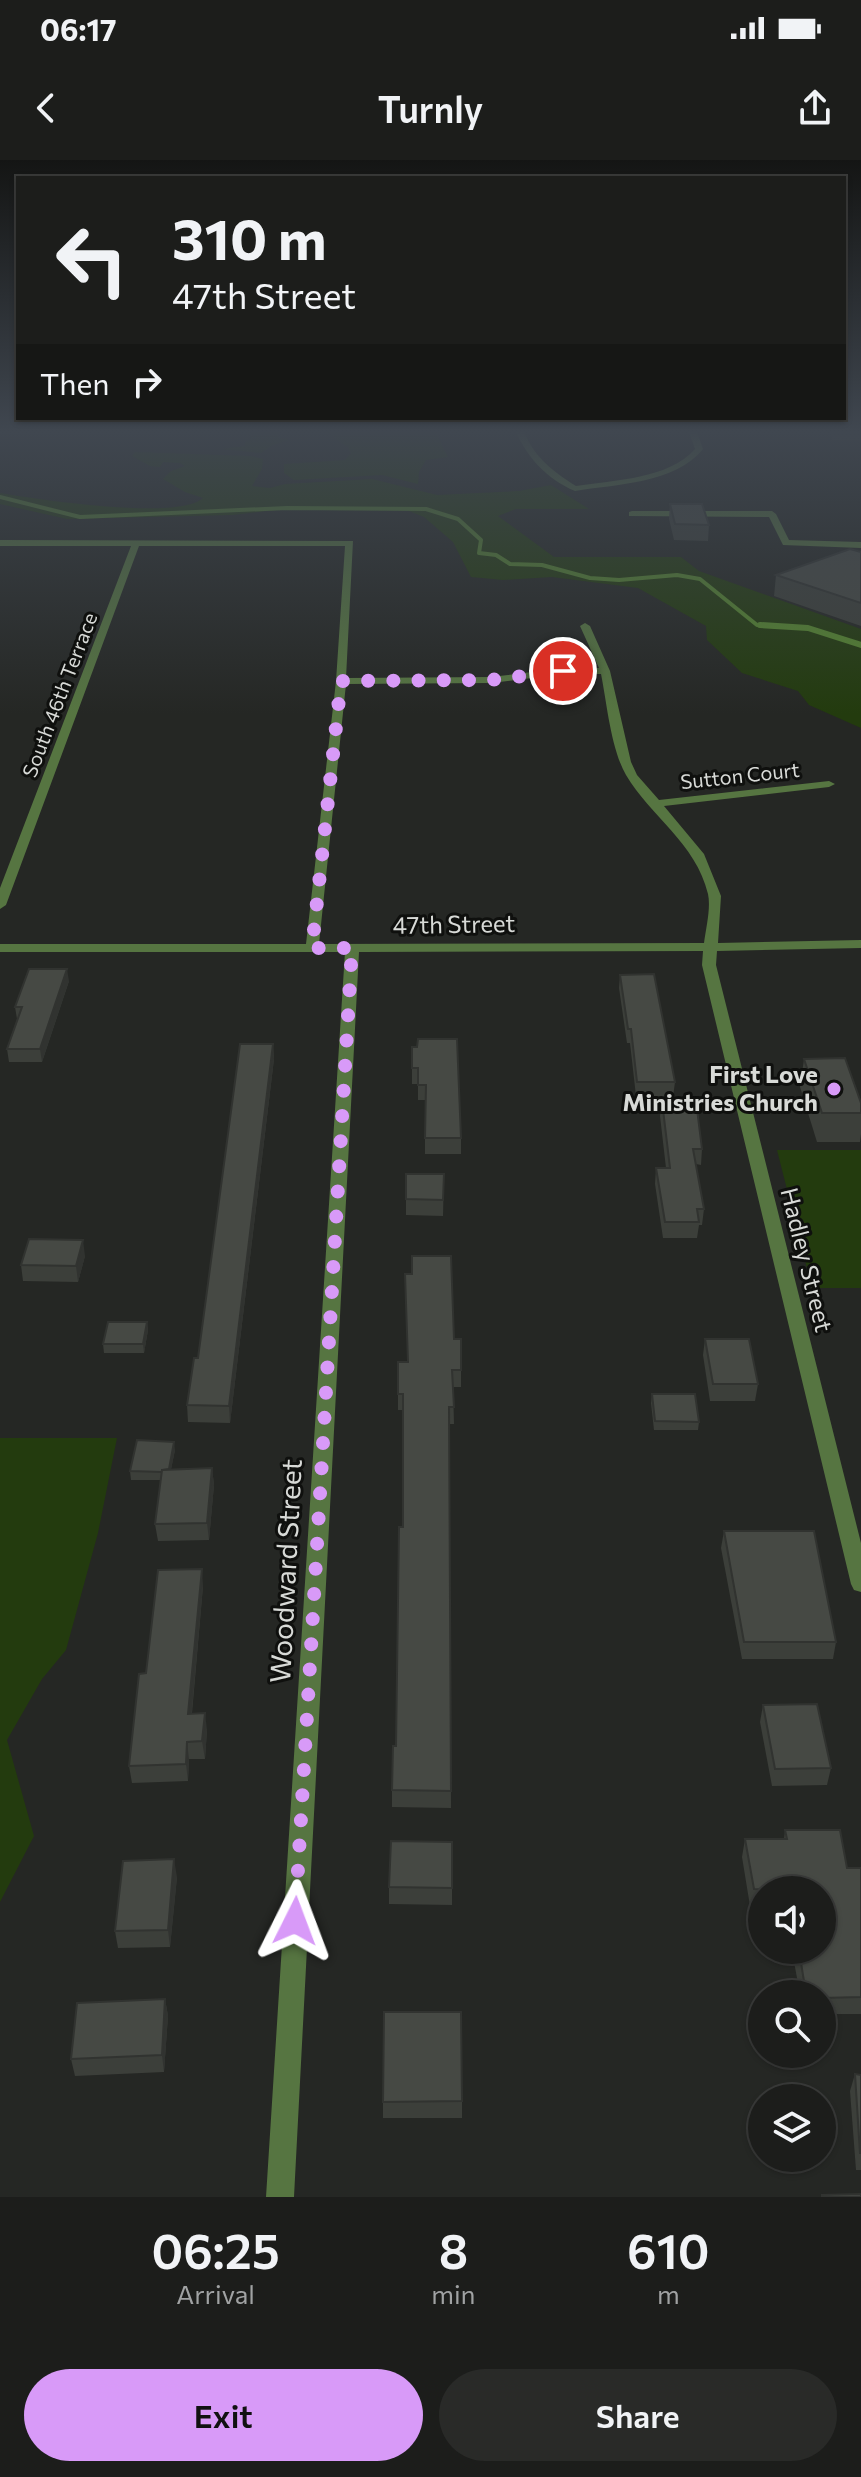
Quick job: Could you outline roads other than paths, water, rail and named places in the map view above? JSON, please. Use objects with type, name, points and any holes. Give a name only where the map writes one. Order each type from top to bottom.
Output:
[{"type":"street","points":[[777,524],[786,543],[861,545]]},
{"type":"street","points":[[0,543],[350,543],[341,681],[312,948]]},
{"type":"street","name":"South 46th Terrace","points":[[0,905],[136,543]]},
{"type":"street","name":"Hadley Street","points":[[585,626],[605,671],[625,762],[654,804],[698,854],[715,896],[709,965],[861,1584]]},
{"type":"street","points":[[341,681],[491,680],[563,671],[605,671]]},
{"type":"street","name":"Sutton Court","points":[[654,804],[829,784]]},
{"type":"street","name":"47th Street","points":[[0,948],[861,944]]},
{"type":"street","name":"Woodward Street","points":[[280,2197],[352,948]]},
{"type":"waterway","points":[[464,524],[481,540],[479,553],[496,555],[510,564],[542,565],[590,578],[619,580],[677,575],[700,579],[757,625],[779,626]]},
{"type":"waterway","points":[[760,625],[779,626]]},
{"type":"waterway","points":[[779,626],[794,627]]},
{"type":"waterway","points":[[779,626],[808,628],[861,645]]},
{"type":"place","name":"First Love Ministries Church","points":[[834,1089]]}]
